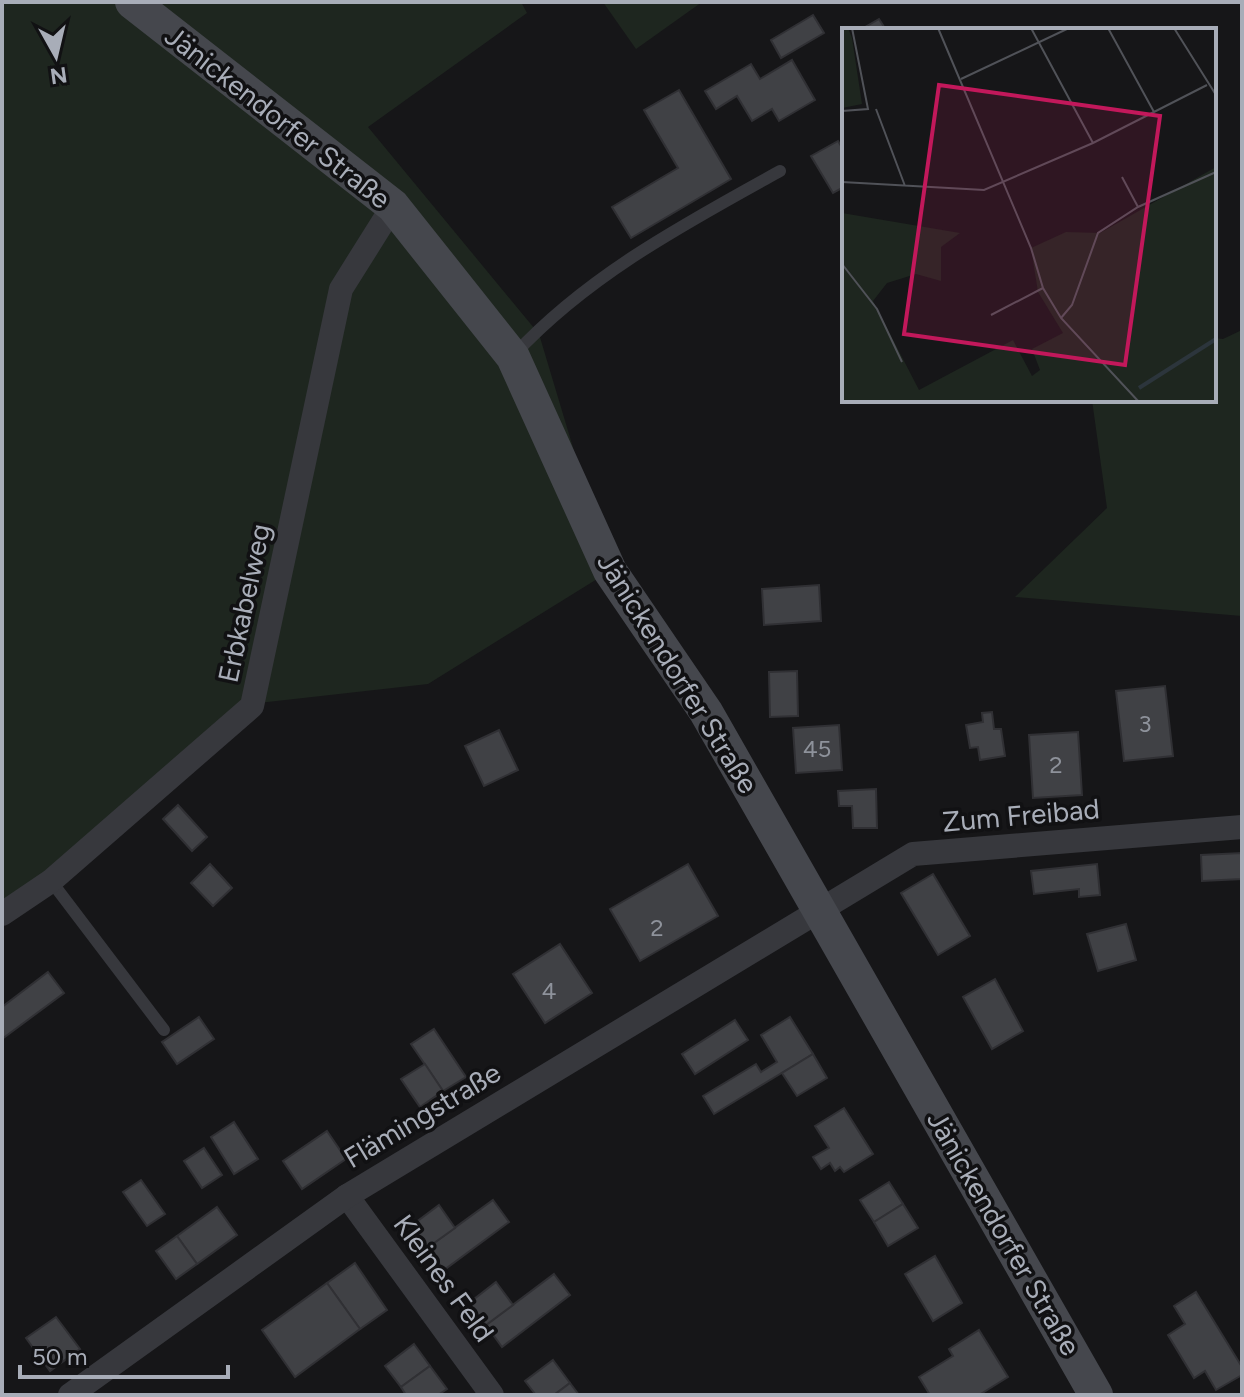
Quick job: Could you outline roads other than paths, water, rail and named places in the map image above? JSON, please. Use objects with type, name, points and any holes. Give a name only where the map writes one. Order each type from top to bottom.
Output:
[{"type":"main road","name":"Jänickendorfer Straße","points":[[132,2],[393,206],[513,357],[610,571],[706,712],[1096,1395]]},
{"type":"street","name":"Erbkabelweg","points":[[2,914],[51,881],[252,706],[341,289],[393,206]]},
{"type":"street","name":"Zum Freibad","points":[[820,910],[913,854],[1242,827]]},
{"type":"street","name":"Flämingstraße","points":[[70,1395],[347,1196],[820,910]]},
{"type":"street","name":"Kleines Feld","points":[[347,1196],[492,1395]]},
{"type":"lane","points":[[513,357],[531,337],[627,260],[780,171]]},
{"type":"lane","points":[[51,881],[164,1030]]}]
